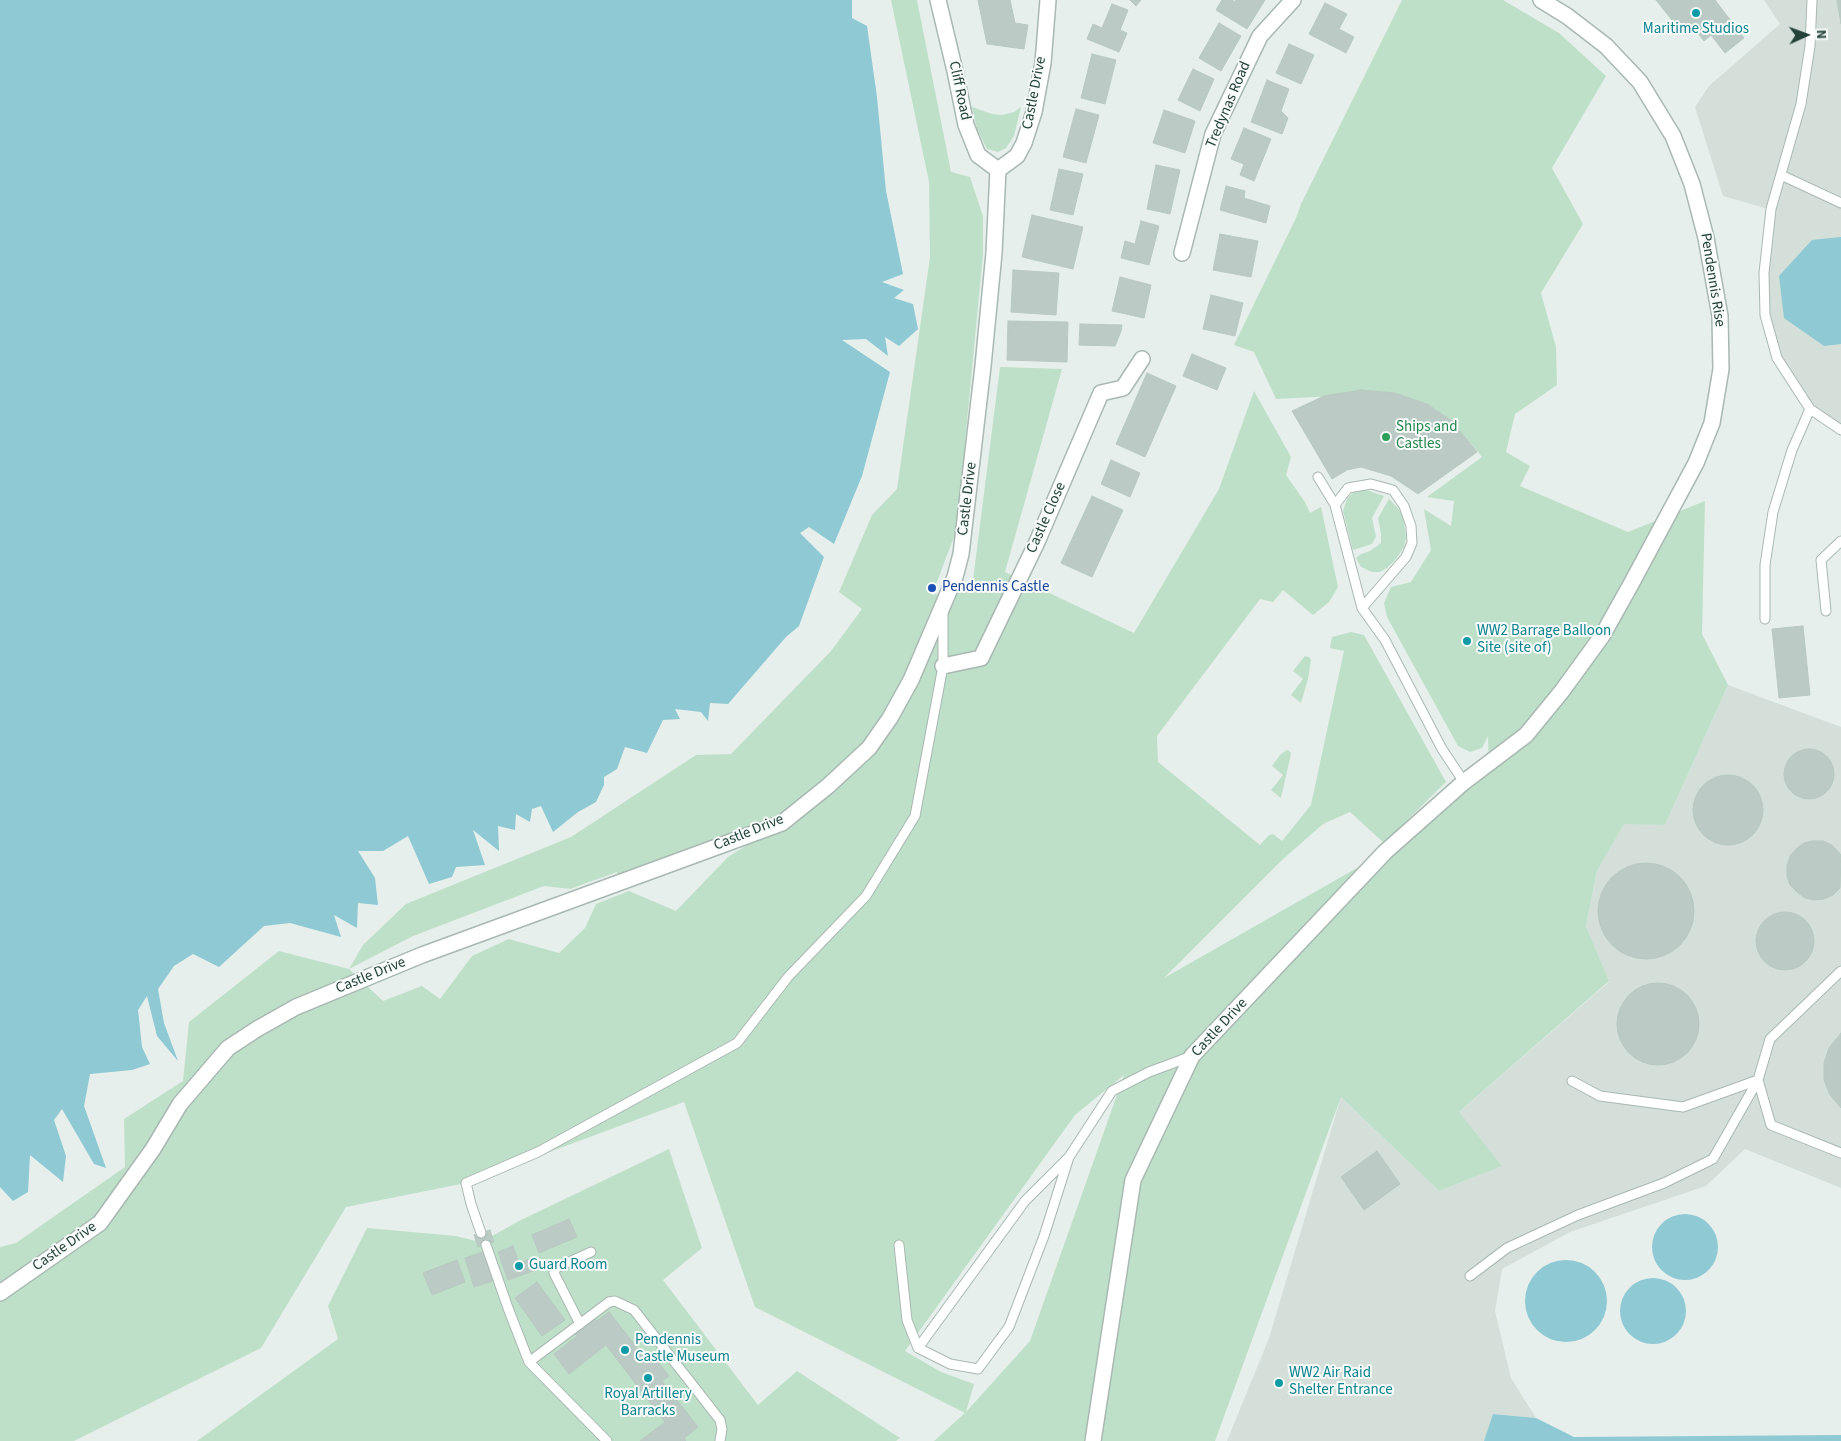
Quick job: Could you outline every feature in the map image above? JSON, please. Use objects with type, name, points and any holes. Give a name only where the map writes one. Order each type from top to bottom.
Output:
[{"type":"street","name":"Cliff Road","points":[[938,0],[966,126],[978,156],[998,170]]},
{"type":"street","name":"Tredynas Road","points":[[1182,252],[1213,134],[1260,36],[1293,0]]},
{"type":"street","name":"Pendennis Rise","points":[[1516,744],[1526,735],[1574,675],[1602,636],[1630,586],[1696,463],[1712,423],[1721,369],[1720,316],[1706,238],[1692,184],[1673,136],[1640,82],[1606,46],[1567,16],[1541,0]]},
{"type":"street","name":"Castle Drive","points":[[0,1293],[100,1224],[147,1158],[180,1104],[228,1048],[258,1029],[296,1006],[422,955],[782,823],[828,786],[869,748],[890,718],[910,680],[954,577],[961,554],[984,366],[994,253],[998,170],[1017,156],[1024,143],[1034,112],[1050,1]]},
{"type":"street","name":"Castle Close","points":[[943,666],[982,658],[1037,542],[1101,393],[1123,388],[1142,359]]},
{"type":"street","name":"Castle Drive","points":[[1093,1441],[1133,1180],[1192,1056],[1385,852],[1464,782],[1516,744]]},
{"type":"lane","points":[[1812,0],[1810,46],[1801,104],[1771,209],[1764,273],[1765,315],[1777,358],[1810,409],[1841,430]]},
{"type":"lane","points":[[1781,175],[1841,203]]},
{"type":"lane","points":[[1765,619],[1766,565],[1773,512],[1792,450],[1810,409]]},
{"type":"lane","points":[[1318,477],[1335,505],[1362,608],[1385,640],[1442,748],[1464,782]]},
{"type":"lane","points":[[1335,505],[1348,488],[1371,484],[1393,490],[1404,506],[1411,526],[1412,543],[1406,557],[1362,608]]},
{"type":"lane","points":[[1826,611],[1821,560],[1841,541]]},
{"type":"lane","points":[[482,1233],[471,1204],[466,1183],[546,1148],[737,1043],[788,977],[866,896],[915,816],[943,666],[943,603]]},
{"type":"lane","points":[[1470,1276],[1507,1248],[1578,1215],[1664,1183],[1713,1159],[1758,1080],[1770,1039],[1841,971]]},
{"type":"lane","points":[[918,1348],[1025,1201],[1069,1157],[1112,1091],[1148,1072],[1192,1056]]},
{"type":"lane","points":[[1572,1081],[1600,1096],[1683,1107],[1758,1080]]},
{"type":"lane","points":[[1758,1080],[1771,1125],[1841,1154]]},
{"type":"lane","points":[[899,1245],[907,1320],[918,1348],[950,1364],[978,1369],[1009,1327],[1044,1236],[1069,1157]]},
{"type":"lane","points":[[486,1245],[529,1362],[607,1441]]},
{"type":"lane","points":[[580,1324],[554,1273],[556,1268],[591,1252]]},
{"type":"lane","points":[[529,1362],[609,1302],[615,1301],[634,1310],[720,1420],[722,1429],[720,1441]]},
{"type":"shaded area","points":[[1764,0],[1841,0],[1841,425],[1813,406],[1778,358],[1766,315],[1772,210],[1723,196],[1695,107],[1709,86],[1780,24]]},
{"type":"shaded area","points":[[1728,685],[1841,727],[1841,1188],[1745,1149],[1706,1186],[1570,1232],[1502,1269],[1495,1311],[1511,1378],[1536,1418],[1494,1414],[1484,1441],[1227,1441],[1269,1338],[1341,1097],[1439,1191],[1501,1166],[1458,1113],[1609,982],[1586,926],[1597,871],[1624,823],[1665,825]]},
{"type":"green space","points":[[891,0],[917,0],[951,172],[970,177],[983,216],[983,254],[961,484],[969,497],[932,595],[972,588],[1000,367],[1062,369],[1005,572],[1134,633],[1219,489],[1254,391],[1291,457],[1286,475],[1305,502],[1310,513],[1321,507],[1338,587],[1329,602],[1313,615],[1283,590],[1273,602],[1260,599],[1157,736],[1158,762],[1260,845],[1269,835],[1273,834],[1282,841],[1311,805],[1344,651],[1330,648],[1332,637],[1351,632],[1364,635],[1446,782],[1384,843],[1350,812],[1323,824],[1281,861],[1164,978],[1385,852],[1489,772],[1488,736],[1482,748],[1470,752],[1458,746],[1387,617],[1384,603],[1391,587],[1411,582],[1431,550],[1424,509],[1451,526],[1454,501],[1427,497],[1482,457],[1452,421],[1427,404],[1395,393],[1276,399],[1254,352],[1234,345],[1301,204],[1402,0],[1503,0],[1559,33],[1606,76],[1552,168],[1583,224],[1541,293],[1556,347],[1557,385],[1515,414],[1506,452],[1530,466],[1520,486],[1628,532],[1705,501],[1702,634],[1728,685],[1665,825],[1624,824],[1597,871],[1586,926],[1609,981],[1459,1112],[1502,1166],[1439,1191],[1341,1097],[1215,1441],[934,1441],[965,1413],[755,1307],[684,1102],[466,1183],[346,1207],[261,1348],[74,1441],[0,1441],[0,1247],[16,1243],[125,1167],[124,1119],[183,1081],[189,1022],[279,951],[349,969],[363,945],[406,904],[571,837],[696,755],[731,754],[831,651],[862,609],[839,592],[872,515],[897,489],[930,257],[929,182]],"holes":[[[779,825],[728,857],[676,911],[629,891],[596,904],[585,928],[559,953],[509,939],[472,956],[440,999],[422,986],[383,1001],[349,969],[413,936],[544,886],[570,889],[617,872],[617,884]],[[1124,1075],[1030,1341],[966,1412],[974,1384],[941,1372],[905,1351],[1075,1115]]]},
{"type":"green space","points":[[972,107],[992,114],[1002,115],[1014,112],[1021,107],[1014,136],[1006,148],[998,152],[987,149],[977,129]]},
{"type":"green space","points":[[1366,490],[1384,496],[1372,518],[1376,537],[1372,544],[1353,550],[1343,511],[1349,496],[1356,491]]},
{"type":"green space","points":[[1389,499],[1403,516],[1406,537],[1404,547],[1387,568],[1380,572],[1372,572],[1361,567],[1356,558],[1381,543],[1378,518]]},
{"type":"green space","points":[[1305,656],[1311,660],[1301,703],[1291,695],[1303,679],[1293,671]]},
{"type":"green space","points":[[1288,750],[1291,753],[1281,798],[1271,790],[1283,775],[1272,766],[1280,755]]},
{"type":"green space","points":[[669,1149],[702,1248],[663,1280],[758,1405],[797,1371],[900,1438],[896,1441],[197,1441],[338,1339],[328,1306],[367,1228],[456,1236],[476,1241],[478,1247],[494,1242],[492,1236],[519,1221]]},
{"type":"water","points":[[0,0],[852,0],[852,18],[867,26],[877,97],[886,191],[903,274],[882,282],[904,290],[894,298],[913,304],[918,329],[899,346],[885,337],[888,356],[866,339],[842,340],[890,372],[862,476],[834,544],[809,527],[800,533],[824,557],[799,626],[786,637],[728,704],[710,703],[708,721],[701,712],[675,709],[680,719],[663,720],[647,753],[625,747],[617,769],[604,777],[604,785],[596,802],[578,812],[553,832],[541,806],[532,809],[530,822],[516,814],[515,830],[498,826],[499,851],[473,830],[485,865],[456,867],[452,877],[429,884],[408,836],[383,851],[358,851],[375,878],[378,905],[358,903],[357,928],[334,915],[341,937],[290,923],[264,926],[219,967],[193,954],[174,966],[158,989],[164,1023],[178,1061],[157,1036],[147,996],[138,1010],[142,1047],[150,1064],[132,1070],[90,1074],[84,1106],[106,1168],[94,1164],[62,1109],[54,1120],[66,1156],[63,1182],[30,1155],[28,1192],[13,1201],[0,1187]]},
{"type":"water","points":[[1841,237],[1841,344],[1824,346],[1784,318],[1779,276],[1812,240]]},
{"type":"water","points":[[1685,1214],[1698,1217],[1708,1224],[1715,1234],[1718,1247],[1715,1260],[1708,1270],[1698,1277],[1685,1280],[1672,1277],[1662,1270],[1655,1260],[1652,1247],[1655,1234],[1662,1224],[1672,1217]]},
{"type":"water","points":[[1558,1260],[1574,1260],[1589,1267],[1600,1278],[1607,1293],[1604,1317],[1595,1330],[1574,1342],[1558,1342],[1543,1335],[1532,1324],[1525,1309],[1525,1293],[1532,1278],[1543,1267]]},
{"type":"water","points":[[1653,1278],[1666,1281],[1676,1288],[1683,1298],[1686,1311],[1683,1324],[1676,1334],[1666,1341],[1653,1344],[1640,1341],[1630,1334],[1623,1324],[1620,1311],[1623,1298],[1630,1288],[1640,1281]]},
{"type":"water","points":[[1493,1414],[1536,1418],[1574,1437],[1841,1435],[1841,1441],[1484,1441]]},
{"type":"building","points":[[978,0],[1010,0],[1015,23],[1028,25],[1024,49],[987,44]]},
{"type":"building","points":[[1130,0],[1141,0],[1136,6]]},
{"type":"building","points":[[1222,0],[1232,0],[1235,2],[1236,0],[1265,0],[1247,29],[1216,10]]},
{"type":"building","name":"Maritime Studios","points":[[1656,0],[1715,0],[1744,38],[1725,53],[1711,35],[1704,41],[1693,27],[1683,34]]},
{"type":"building","points":[[1837,0],[1841,0],[1841,24]]},
{"type":"building","points":[[1325,3],[1347,14],[1339,29],[1354,37],[1346,53],[1309,34]]},
{"type":"building","points":[[1112,4],[1128,10],[1120,30],[1127,33],[1119,52],[1087,39],[1093,24],[1102,28]]},
{"type":"building","points":[[1219,23],[1241,36],[1221,71],[1199,58]]},
{"type":"building","points":[[1289,44],[1314,55],[1301,84],[1276,73]]},
{"type":"building","points":[[1092,54],[1116,60],[1105,104],[1081,98]]},
{"type":"building","points":[[1193,69],[1214,79],[1200,111],[1178,100]]},
{"type":"building","points":[[1267,80],[1289,89],[1281,111],[1288,118],[1282,134],[1251,122]]},
{"type":"building","points":[[1076,109],[1099,115],[1086,163],[1063,157]]},
{"type":"building","points":[[1164,110],[1195,121],[1185,153],[1153,143]]},
{"type":"building","points":[[1244,128],[1271,139],[1254,181],[1240,175],[1244,164],[1231,159]]},
{"type":"building","points":[[1156,165],[1180,170],[1170,214],[1147,209]]},
{"type":"building","points":[[1059,169],[1083,174],[1073,215],[1050,210]]},
{"type":"building","points":[[1226,186],[1245,191],[1244,198],[1270,206],[1266,223],[1220,210]]},
{"type":"building","points":[[1032,215],[1083,227],[1073,269],[1022,257]]},
{"type":"building","points":[[1141,221],[1159,226],[1149,265],[1121,258],[1125,241],[1135,244]]},
{"type":"building","points":[[1220,234],[1258,241],[1251,277],[1213,270]]},
{"type":"building","points":[[1013,270],[1059,273],[1056,315],[1011,312]]},
{"type":"building","points":[[1120,277],[1151,285],[1144,318],[1112,311]]},
{"type":"building","points":[[1211,295],[1243,303],[1235,336],[1203,329]]},
{"type":"building","points":[[1008,321],[1068,322],[1067,362],[1007,360]]},
{"type":"building","points":[[1080,324],[1122,325],[1115,346],[1079,345]]},
{"type":"building","points":[[1192,354],[1226,368],[1217,390],[1183,376]]},
{"type":"building","points":[[1147,373],[1176,386],[1145,457],[1116,444]]},
{"type":"building","name":"Ships and Castles","points":[[1361,390],[1395,393],[1427,404],[1452,421],[1477,452],[1418,494],[1391,476],[1361,467],[1347,470],[1332,479],[1292,411],[1324,396]]},
{"type":"building","points":[[1111,460],[1140,473],[1130,497],[1101,484]]},
{"type":"building","points":[[1092,496],[1123,510],[1092,577],[1061,563]]},
{"type":"building","points":[[1803,626],[1810,695],[1779,698],[1772,629]]},
{"type":"building","points":[[1804,749],[1814,749],[1827,756],[1834,769],[1834,779],[1827,792],[1814,799],[1804,799],[1795,795],[1788,788],[1784,779],[1784,769],[1788,760],[1795,753]]},
{"type":"building","points":[[1728,775],[1741,778],[1753,785],[1760,797],[1763,810],[1760,823],[1753,835],[1741,842],[1728,845],[1715,842],[1703,835],[1696,823],[1693,810],[1696,797],[1703,785],[1715,778]]},
{"type":"building","points":[[1823,841],[1832,845],[1841,855],[1840,888],[1833,895],[1824,899],[1814,900],[1805,898],[1790,885],[1787,876],[1790,856],[1804,843]]},
{"type":"building","points":[[1646,863],[1664,866],[1680,877],[1691,893],[1694,911],[1691,929],[1680,945],[1664,956],[1646,959],[1628,956],[1612,945],[1601,929],[1598,911],[1601,893],[1612,877],[1628,866]]},
{"type":"building","points":[[1785,912],[1801,917],[1809,925],[1814,941],[1809,957],[1801,965],[1785,970],[1769,965],[1761,957],[1756,941],[1761,925],[1769,917]]},
{"type":"building","points":[[1658,983],[1674,986],[1687,995],[1696,1008],[1699,1024],[1696,1040],[1687,1053],[1674,1062],[1658,1065],[1642,1062],[1629,1053],[1620,1040],[1617,1024],[1620,1008],[1629,995],[1642,986]]},
{"type":"building","points":[[1841,1033],[1841,1108],[1830,1095],[1824,1080],[1824,1063],[1829,1048]]},
{"type":"building","points":[[1377,1151],[1400,1184],[1364,1210],[1341,1177]]},
{"type":"building","points":[[569,1219],[577,1237],[539,1253],[532,1235]]},
{"type":"building","points":[[490,1230],[494,1242],[478,1247],[474,1235]]},
{"type":"building","name":"Guard Room","points":[[513,1246],[519,1263],[532,1258],[536,1270],[508,1280],[498,1252]]},
{"type":"building","points":[[483,1252],[493,1281],[474,1287],[465,1258]]},
{"type":"building","points":[[457,1260],[465,1282],[432,1295],[423,1273]]},
{"type":"building","points":[[537,1282],[565,1320],[542,1336],[515,1298]]},
{"type":"building","name":"Royal Artillery Barracks","points":[[609,1312],[645,1358],[651,1353],[669,1376],[662,1381],[698,1427],[684,1438],[686,1441],[640,1441],[665,1422],[606,1345],[569,1374],[554,1354],[577,1336],[575,1334],[595,1319],[597,1321]]},
{"type":"place","name":"Maritime Studios","points":[[1696,13]]},
{"type":"place","name":"Ships and Castles","points":[[1386,437]]},
{"type":"place","name":"Pendennis Castle","points":[[932,588]]},
{"type":"place","name":"WW2 Barrage Balloon Site (site of)","points":[[1467,641]]},
{"type":"place","name":"Guard Room","points":[[519,1266]]},
{"type":"place","name":"Pendennis Castle Museum","points":[[625,1350]]},
{"type":"place","name":"Royal Artillery Barracks","points":[[648,1378]]},
{"type":"place","name":"WW2 Air Raid Shelter Entrance","points":[[1279,1383]]}]
